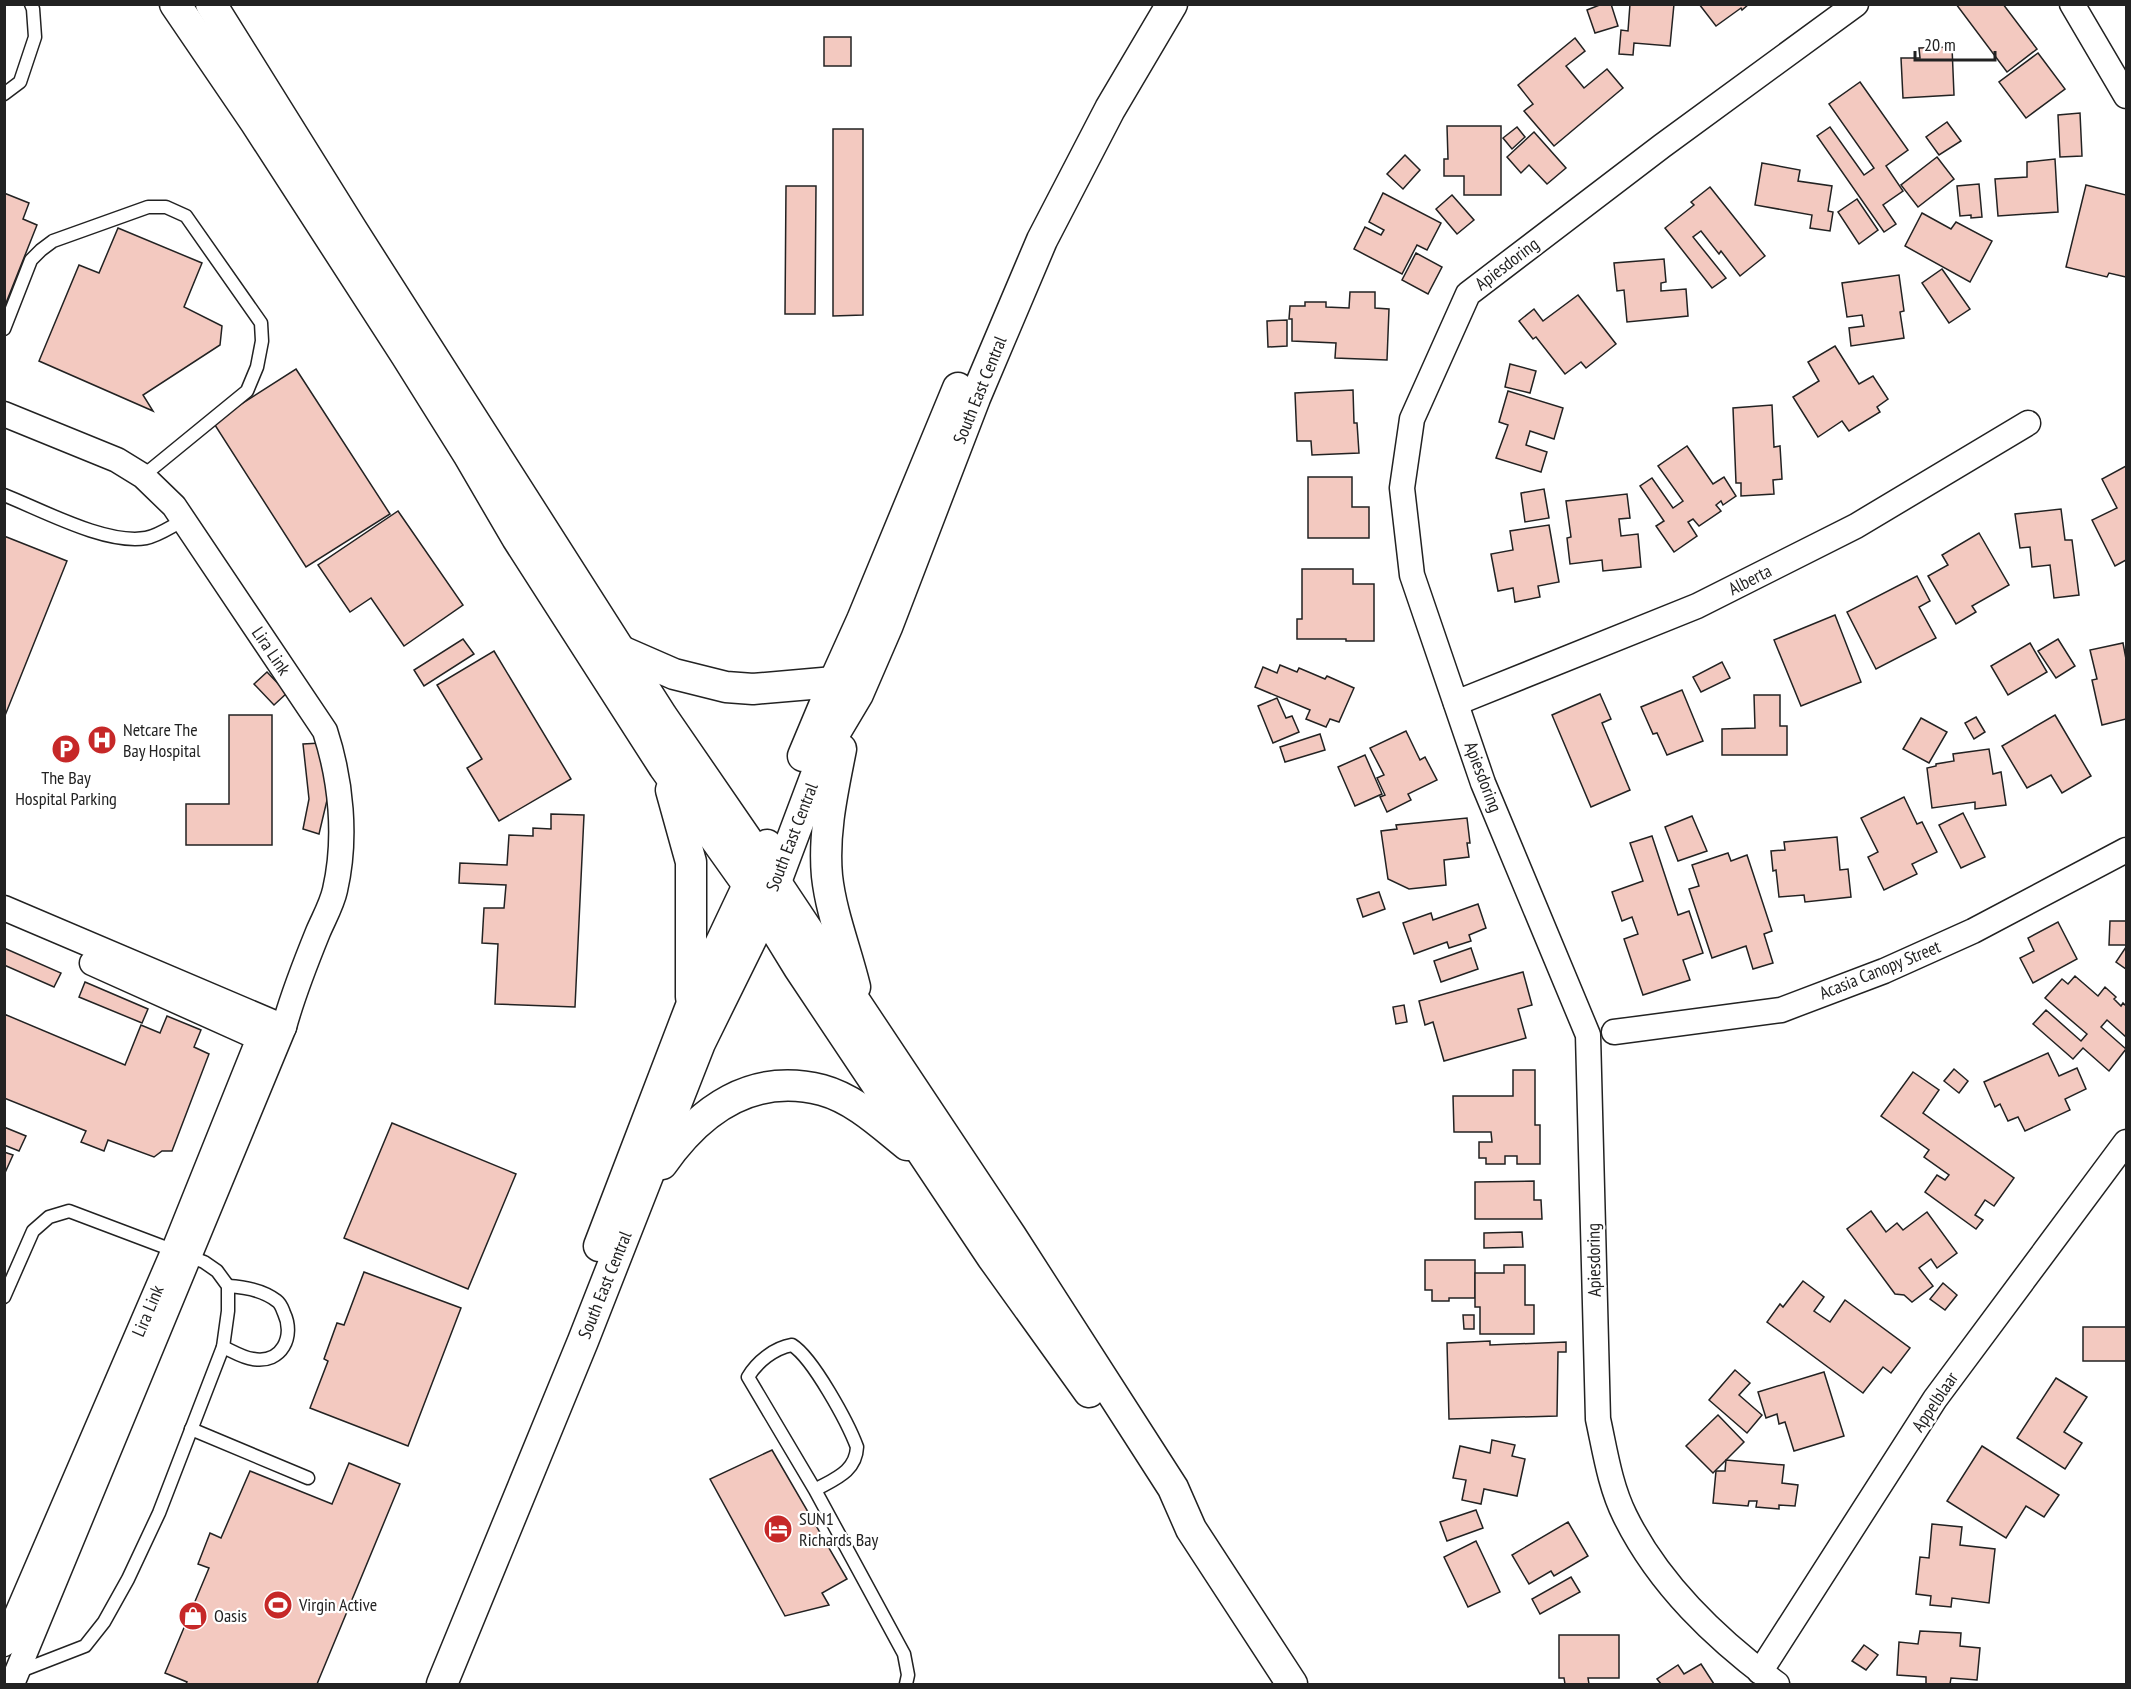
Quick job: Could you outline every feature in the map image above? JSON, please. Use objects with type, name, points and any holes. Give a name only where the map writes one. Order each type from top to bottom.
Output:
[{"type":"street","points":[[175,4],[256,123],[406,355],[517,538],[664,767],[761,876],[860,1008],[1005,1226],[1173,1488],[1191,1528],[1292,1684]]},
{"type":"street","points":[[211,4],[761,876],[765,911],[799,969],[992,1257],[1100,1408],[1160,1497],[1191,1528]]},
{"type":"street","name":"South East Central","points":[[420,1684],[493,1517],[588,1278],[691,1006],[827,746],[846,688],[862,620],[956,393],[1026,233],[1093,98],[1148,4]]},
{"type":"street","name":"South East Central","points":[[846,688],[887,627],[975,398],[1042,240],[1110,109],[1172,4]]},
{"type":"street","name":"Apiesdoring","points":[[1768,1678],[1688,1609],[1652,1563],[1624,1515],[1611,1479],[1599,1419],[1588,1035],[1483,783],[1412,575],[1402,488],[1412,419],[1468,294],[1662,146],[1856,4]]},
{"type":"street","points":[[2072,4],[2127,96]]},
{"type":"street","name":"Lira Link","points":[[4,414],[117,460],[143,476],[174,506],[325,731],[334,759],[339,797],[340,832],[340,859],[335,891],[293,994],[272,1032],[11,1677]]},
{"type":"street","name":"Alberta","points":[[1456,703],[1697,606],[1856,526],[2028,423]]},
{"type":"street","points":[[619,650],[674,674],[726,687],[846,688],[845,732],[829,814],[827,843],[830,887],[860,1008]]},
{"type":"street","points":[[664,767],[692,862],[691,1006]]},
{"type":"street","name":"Acasia Canopy Street","points":[[1614,1032],[1781,1010],[1884,971],[1973,931],[2127,850]]},
{"type":"street","points":[[4,908],[272,1032]]},
{"type":"street","name":"South East Central","points":[[442,1684],[583,1341],[700,1043],[765,911]]},
{"type":"street","points":[[4,925],[198,1010],[272,1032]]},
{"type":"street","points":[[638,1203],[673,1148],[698,1121],[728,1100],[747,1093],[774,1088],[800,1087],[822,1090],[839,1097],[863,1110],[930,1164]]},
{"type":"street","name":"Appelblaar","points":[[1768,1678],[1935,1399],[2127,1142]]},
{"type":"street","name":"Lira Link","points":[[4,1644],[181,1255]]},
{"type":"lane","points":[[4,94],[20,82],[35,37],[33,9],[30,4]]},
{"type":"lane","points":[[4,330],[31,260],[53,241],[148,207],[166,207],[186,216],[261,322],[262,341],[257,367],[247,391],[143,476]]},
{"type":"lane","points":[[4,495],[98,533],[125,538],[147,538],[184,520]]},
{"type":"lane","points":[[4,1297],[33,1231],[49,1217],[69,1211],[204,1262],[217,1271],[228,1286],[246,1287],[262,1292],[279,1302],[286,1317],[289,1333],[285,1347],[273,1357],[254,1360],[223,1347]]},
{"type":"lane","name":"Lira Link","points":[[11,1677],[85,1646],[104,1622],[128,1579],[159,1513],[223,1347],[228,1311],[228,1286]]},
{"type":"lane","points":[[815,1490],[847,1471],[857,1459],[857,1447],[814,1367],[801,1351],[792,1345],[783,1347],[768,1356],[753,1368],[748,1377],[815,1490],[904,1654],[908,1675],[906,1684]]},
{"type":"lane","points":[[191,1428],[308,1478]]},
{"type":"building","points":[[1602,4],[1611,4],[1618,26],[1595,33],[1587,10]]},
{"type":"building","points":[[1630,4],[1674,4],[1670,46],[1634,43],[1633,55],[1619,54],[1621,30],[1628,31]]},
{"type":"building","points":[[1699,4],[1749,4],[1716,26]]},
{"type":"building","points":[[1956,4],[2003,4],[2037,49],[2007,72]]},
{"type":"building","points":[[824,37],[851,37],[851,66],[824,66]]},
{"type":"building","points":[[1575,38],[1585,51],[1566,66],[1584,88],[1607,69],[1623,88],[1554,146],[1524,111],[1533,104],[1518,85]]},
{"type":"building","points":[[1952,47],[1954,95],[1903,98],[1901,58],[1920,58],[1919,48]]},
{"type":"building","points":[[2038,53],[2065,89],[2026,118],[1999,82]]},
{"type":"building","points":[[1860,82],[1908,150],[1886,166],[1903,191],[1883,205],[1896,224],[1884,232],[1817,136],[1830,127],[1864,175],[1874,168],[1829,104]]},
{"type":"building","points":[[2080,113],[2082,156],[2060,157],[2058,115]]},
{"type":"building","points":[[1947,122],[1961,141],[1939,155],[1926,137]]},
{"type":"building","points":[[1447,126],[1501,126],[1501,195],[1464,195],[1464,176],[1444,176],[1444,159],[1448,159]]},
{"type":"building","points":[[1517,127],[1525,137],[1512,149],[1503,138]]},
{"type":"building","points":[[833,129],[863,129],[863,315],[833,316]]},
{"type":"building","points":[[1534,132],[1566,168],[1547,184],[1529,165],[1521,173],[1507,157]]},
{"type":"building","points":[[1405,155],[1420,170],[1403,189],[1387,174]]},
{"type":"building","points":[[1937,157],[1954,179],[1918,207],[1901,185]]},
{"type":"building","points":[[2055,159],[2058,212],[1998,216],[1995,179],[2027,177],[2027,162]]},
{"type":"building","points":[[1762,163],[1800,170],[1798,181],[1832,186],[1828,211],[1833,212],[1830,231],[1810,228],[1812,215],[1755,205]]},
{"type":"building","points":[[1979,184],[1982,217],[1960,216],[1957,186]]},
{"type":"building","points":[[2086,185],[2126,195],[2126,277],[2109,273],[2107,277],[2066,267]]},
{"type":"building","points":[[786,186],[816,186],[815,314],[785,314]]},
{"type":"building","points":[[1710,187],[1765,256],[1740,276],[1721,251],[1719,254],[1701,231],[1693,237],[1726,278],[1712,288],[1665,228],[1694,205],[1691,202]]},
{"type":"building","points":[[4,193],[29,203],[23,219],[37,225],[4,308]]},
{"type":"building","points":[[1383,193],[1441,223],[1427,250],[1417,245],[1402,274],[1354,249],[1365,227],[1381,235],[1384,230],[1369,222]]},
{"type":"building","points":[[1452,195],[1474,220],[1457,234],[1436,209]]},
{"type":"building","points":[[1857,199],[1878,230],[1859,244],[1838,212]]},
{"type":"building","points":[[1922,213],[1951,229],[1956,222],[1992,241],[1970,282],[1905,246]]},
{"type":"building","points":[[118,228],[202,263],[184,307],[222,326],[220,345],[143,395],[153,411],[39,361],[79,265],[99,273]]},
{"type":"building","points":[[1416,253],[1442,267],[1428,294],[1402,280]]},
{"type":"building","points":[[1664,259],[1666,282],[1661,283],[1661,291],[1686,289],[1688,316],[1627,322],[1624,290],[1617,291],[1614,263]]},
{"type":"building","points":[[1942,269],[1970,309],[1949,323],[1922,283]]},
{"type":"building","points":[[1899,275],[1904,311],[1900,312],[1904,338],[1851,346],[1849,328],[1864,326],[1862,315],[1847,317],[1842,283]]},
{"type":"building","points":[[1350,292],[1375,292],[1375,308],[1389,309],[1387,360],[1335,358],[1336,343],[1292,341],[1290,306],[1305,306],[1305,302],[1326,302],[1326,307],[1349,308]]},
{"type":"building","points":[[1578,295],[1616,344],[1586,368],[1581,362],[1565,374],[1536,337],[1533,339],[1519,321],[1534,309],[1543,321]]},
{"type":"building","points":[[1287,320],[1287,346],[1268,347],[1267,321]]},
{"type":"building","points":[[1835,346],[1859,384],[1873,376],[1888,399],[1877,407],[1880,412],[1849,431],[1842,421],[1818,437],[1793,397],[1819,381],[1808,362]]},
{"type":"building","points":[[1510,364],[1536,371],[1530,393],[1505,387]]},
{"type":"building","points":[[296,369],[390,514],[306,567],[213,422]]},
{"type":"building","points":[[1353,390],[1354,423],[1357,423],[1359,453],[1312,455],[1311,441],[1297,441],[1295,393]]},
{"type":"building","points":[[1508,391],[1563,408],[1554,439],[1530,431],[1526,445],[1547,452],[1541,472],[1496,458],[1508,425],[1499,422]]},
{"type":"building","points":[[1772,405],[1774,447],[1780,446],[1782,479],[1773,480],[1774,494],[1741,496],[1741,483],[1736,483],[1733,408]]},
{"type":"building","points":[[1687,446],[1713,484],[1724,477],[1736,496],[1723,505],[1721,501],[1716,505],[1721,511],[1699,526],[1693,519],[1688,522],[1697,536],[1674,552],[1656,526],[1664,521],[1640,486],[1652,478],[1673,508],[1683,501],[1658,466]]},
{"type":"building","points":[[2126,466],[2126,560],[2115,566],[2092,520],[2117,508],[2102,479]]},
{"type":"building","points":[[1308,477],[1352,477],[1352,507],[1369,507],[1369,538],[1308,538]]},
{"type":"building","points":[[1544,489],[1549,518],[1525,522],[1521,493]]},
{"type":"building","points":[[1627,494],[1630,518],[1619,519],[1621,536],[1638,534],[1641,567],[1603,571],[1602,560],[1570,564],[1567,538],[1571,537],[1566,501]]},
{"type":"building","points":[[2061,509],[2065,540],[2072,540],[2079,595],[2054,598],[2050,565],[2032,567],[2030,547],[2020,548],[2015,514]]},
{"type":"building","points":[[398,511],[463,605],[404,646],[371,598],[350,612],[318,565]]},
{"type":"building","points":[[1549,525],[1559,582],[1538,586],[1540,597],[1515,602],[1513,588],[1498,591],[1491,554],[1513,550],[1510,531]]},
{"type":"building","points":[[1979,533],[2009,585],[1972,606],[1976,612],[1956,624],[1928,576],[1948,565],[1942,555]]},
{"type":"building","points":[[4,536],[67,561],[4,718]]},
{"type":"building","points":[[1302,569],[1353,569],[1353,584],[1374,584],[1374,641],[1297,639],[1297,619],[1302,619]]},
{"type":"building","points":[[1917,576],[1930,601],[1919,607],[1936,638],[1876,669],[1847,612]]},
{"type":"building","points":[[1835,615],[1861,682],[1801,706],[1774,640]]},
{"type":"building","points":[[463,639],[474,654],[424,686],[414,670]]},
{"type":"building","points":[[2058,639],[2075,666],[2056,678],[2038,651]]},
{"type":"building","points":[[2030,643],[2047,672],[2008,695],[1991,666]]},
{"type":"building","points":[[2123,643],[2126,659],[2126,719],[2102,725],[2092,680],[2097,679],[2090,650]]},
{"type":"building","points":[[494,651],[571,779],[499,821],[467,768],[482,759],[437,685]]},
{"type":"building","points":[[1722,662],[1730,678],[1701,692],[1693,677]]},
{"type":"building","points":[[1280,665],[1297,672],[1299,668],[1325,679],[1327,676],[1354,688],[1339,722],[1330,719],[1326,727],[1306,719],[1310,710],[1255,687],[1263,667],[1277,673]]},
{"type":"building","points":[[267,672],[287,693],[274,705],[254,684]]},
{"type":"building","points":[[1682,690],[1703,741],[1667,755],[1657,733],[1653,734],[1641,707]]},
{"type":"building","points":[[1600,694],[1611,719],[1602,723],[1630,790],[1591,807],[1552,715]]},
{"type":"building","points":[[1754,695],[1780,695],[1780,726],[1787,726],[1787,755],[1722,755],[1722,729],[1755,728]]},
{"type":"building","points":[[1277,698],[1286,718],[1292,716],[1299,732],[1273,743],[1258,706]]},
{"type":"building","points":[[229,715],[272,715],[272,845],[186,845],[186,804],[229,804]]},
{"type":"building","points":[[2055,715],[2091,776],[2062,793],[2051,775],[2027,788],[2002,746]]},
{"type":"building","points":[[1976,717],[1985,732],[1974,739],[1965,723]]},
{"type":"building","points":[[1921,718],[1947,732],[1929,763],[1903,749]]},
{"type":"building","points":[[1406,731],[1420,760],[1425,757],[1437,780],[1408,794],[1411,800],[1387,812],[1380,797],[1385,795],[1377,778],[1384,775],[1370,748]]},
{"type":"building","points":[[1320,734],[1325,750],[1285,762],[1280,747]]},
{"type":"building","points":[[321,743],[328,796],[319,834],[303,829],[309,799],[303,744]]},
{"type":"building","points":[[1989,749],[1993,774],[2001,772],[2006,805],[1975,809],[1975,802],[1932,808],[1927,768],[1954,761],[1953,754]]},
{"type":"building","points":[[1365,755],[1382,794],[1355,806],[1338,767]]},
{"type":"building","points":[[1904,797],[1917,824],[1922,822],[1937,852],[1912,864],[1917,874],[1884,890],[1868,857],[1878,852],[1861,818]]},
{"type":"building","points":[[1963,813],[1985,857],[1961,868],[1939,825]]},
{"type":"building","points":[[551,814],[584,815],[575,1007],[495,1004],[498,944],[482,943],[484,908],[504,908],[506,885],[459,883],[460,863],[507,865],[509,835],[533,836],[533,828],[551,829]]},
{"type":"building","points":[[1692,816],[1707,851],[1678,861],[1665,827]]},
{"type":"building","points":[[1467,818],[1469,857],[1444,860],[1446,885],[1409,889],[1388,879],[1381,831],[1397,829],[1396,825]]},
{"type":"building","points":[[1652,836],[1678,915],[1689,911],[1703,953],[1683,960],[1690,980],[1643,995],[1624,939],[1638,934],[1632,917],[1622,921],[1612,892],[1643,881],[1630,843]]},
{"type":"building","points":[[1837,837],[1840,870],[1848,869],[1851,897],[1805,902],[1804,895],[1779,897],[1771,851],[1785,850],[1784,842]]},
{"type":"building","points":[[1728,853],[1731,861],[1747,855],[1772,931],[1764,934],[1773,963],[1753,969],[1746,946],[1712,958],[1689,889],[1699,886],[1692,865]]},
{"type":"building","points":[[1379,892],[1385,909],[1363,917],[1357,899]]},
{"type":"building","points":[[1478,904],[1486,928],[1469,935],[1471,941],[1449,948],[1447,942],[1414,954],[1403,923],[1431,913],[1433,920]]},
{"type":"building","points":[[2110,921],[2126,921],[2126,945],[2109,945]]},
{"type":"building","points":[[2058,922],[2077,959],[2033,983],[2020,958],[2034,951],[2028,938]]},
{"type":"building","points":[[2126,947],[2126,969],[2116,962]]},
{"type":"building","points":[[4,948],[61,973],[54,987],[4,965]]},
{"type":"building","points":[[1471,948],[1478,969],[1441,982],[1434,961]]},
{"type":"building","points":[[1523,972],[1532,1005],[1518,1009],[1526,1038],[1444,1061],[1433,1022],[1425,1025],[1419,1001]]},
{"type":"building","points":[[2075,976],[2098,996],[2105,987],[2116,997],[2114,999],[2121,1006],[2123,1003],[2126,1006],[2126,1037],[2107,1020],[2101,1027],[2126,1049],[2109,1071],[2083,1048],[2073,1059],[2033,1024],[2046,1010],[2081,1041],[2087,1034],[2045,998],[2062,979],[2068,984]]},
{"type":"building","points":[[85,982],[148,1009],[142,1023],[79,997]]},
{"type":"building","points":[[1404,1005],[1407,1022],[1396,1024],[1393,1007]]},
{"type":"building","points":[[4,1014],[125,1065],[141,1025],[160,1033],[167,1016],[201,1030],[194,1047],[209,1054],[172,1151],[162,1151],[154,1157],[108,1140],[104,1151],[81,1142],[86,1131],[4,1098]]},
{"type":"building","points":[[2048,1053],[2059,1076],[2077,1068],[2086,1089],[2065,1099],[2070,1110],[2025,1131],[2018,1117],[2008,1121],[2000,1104],[1995,1107],[1984,1082]]},
{"type":"building","points":[[1954,1069],[1968,1081],[1959,1093],[1944,1081]]},
{"type":"building","points":[[1513,1070],[1535,1070],[1535,1125],[1540,1125],[1540,1164],[1517,1164],[1517,1156],[1505,1156],[1505,1164],[1486,1164],[1486,1158],[1479,1158],[1479,1142],[1492,1142],[1491,1132],[1454,1132],[1453,1096],[1513,1096]]},
{"type":"building","points":[[1913,1072],[1939,1090],[1923,1113],[2014,1178],[1994,1206],[1985,1200],[1975,1215],[1983,1220],[1976,1229],[1925,1192],[1937,1175],[1945,1180],[1949,1175],[1924,1157],[1929,1150],[1881,1116]]},
{"type":"building","points":[[392,1123],[516,1174],[468,1289],[344,1238]]},
{"type":"building","points":[[4,1127],[26,1136],[19,1151],[4,1145]]},
{"type":"building","points":[[4,1152],[13,1155],[4,1175]]},
{"type":"building","points":[[1534,1181],[1534,1200],[1541,1200],[1542,1219],[1475,1219],[1475,1182]]},
{"type":"building","points":[[1871,1211],[1886,1232],[1897,1223],[1903,1230],[1927,1212],[1957,1253],[1937,1268],[1931,1259],[1919,1268],[1933,1286],[1912,1302],[1904,1295],[1895,1294],[1847,1229]]},
{"type":"building","points":[[1522,1232],[1523,1247],[1484,1248],[1484,1233]]},
{"type":"building","points":[[1425,1260],[1475,1260],[1475,1298],[1449,1298],[1449,1301],[1432,1301],[1432,1290],[1425,1290]]},
{"type":"building","points":[[1504,1265],[1525,1265],[1525,1305],[1534,1305],[1534,1334],[1480,1334],[1480,1307],[1475,1307],[1475,1273],[1504,1273]]},
{"type":"building","points":[[364,1272],[461,1308],[408,1446],[310,1408],[328,1361],[324,1359],[337,1323],[344,1325]]},
{"type":"building","points":[[1803,1281],[1824,1297],[1814,1311],[1830,1322],[1845,1300],[1910,1348],[1891,1373],[1883,1367],[1863,1393],[1767,1322],[1780,1304],[1783,1307]]},
{"type":"building","points":[[1943,1283],[1957,1295],[1945,1310],[1930,1299]]},
{"type":"building","points":[[1463,1315],[1474,1315],[1474,1329],[1464,1329]]},
{"type":"building","points":[[2083,1327],[2126,1327],[2126,1361],[2083,1361]]},
{"type":"building","points":[[1490,1341],[1490,1345],[1566,1342],[1566,1352],[1558,1352],[1557,1416],[1449,1419],[1447,1343]]},
{"type":"building","points":[[1735,1370],[1750,1383],[1739,1395],[1762,1415],[1747,1433],[1709,1400]]},
{"type":"building","points":[[1824,1372],[1844,1436],[1794,1451],[1785,1422],[1779,1424],[1777,1414],[1766,1418],[1758,1392]]},
{"type":"building","points":[[2056,1378],[2087,1397],[2064,1432],[2082,1443],[2065,1469],[2017,1438]]},
{"type":"building","points":[[1718,1415],[1744,1442],[1713,1473],[1686,1446]]},
{"type":"building","points":[[1492,1440],[1515,1445],[1512,1456],[1525,1459],[1517,1496],[1484,1489],[1481,1504],[1462,1500],[1466,1480],[1453,1478],[1460,1446],[1490,1453]]},
{"type":"building","points":[[1982,1446],[2059,1495],[2044,1517],[2026,1506],[2006,1538],[1947,1501]]},
{"type":"building","name":"SUN1 Richards Bay","points":[[772,1450],[847,1579],[822,1593],[829,1605],[785,1616],[710,1479]]},
{"type":"building","points":[[1726,1460],[1784,1465],[1782,1483],[1798,1485],[1795,1506],[1779,1505],[1779,1509],[1756,1507],[1757,1501],[1749,1501],[1748,1506],[1713,1503],[1716,1471],[1725,1471]]},
{"type":"building","points":[[349,1463],[400,1484],[317,1684],[186,1684],[187,1682],[165,1673],[209,1568],[198,1564],[210,1533],[221,1538],[250,1471],[332,1504]]},
{"type":"building","points":[[1476,1510],[1483,1528],[1447,1541],[1440,1522]]},
{"type":"building","points":[[1568,1522],[1588,1556],[1554,1576],[1551,1571],[1529,1584],[1512,1555]]},
{"type":"building","points":[[1932,1524],[1962,1527],[1960,1545],[1995,1549],[1989,1603],[1952,1598],[1951,1607],[1930,1605],[1931,1596],[1916,1594],[1920,1557],[1929,1558]]},
{"type":"building","points":[[1476,1541],[1500,1592],[1468,1607],[1444,1557]]},
{"type":"building","points":[[1571,1577],[1580,1592],[1540,1614],[1532,1599]]},
{"type":"building","points":[[1920,1631],[1961,1633],[1960,1646],[1980,1648],[1977,1680],[1951,1678],[1950,1684],[1926,1684],[1926,1677],[1897,1675],[1899,1642],[1918,1644]]},
{"type":"building","points":[[1559,1635],[1619,1635],[1619,1678],[1588,1678],[1589,1684],[1565,1684],[1564,1678],[1559,1678]]},
{"type":"building","points":[[1864,1645],[1878,1655],[1866,1670],[1852,1661]]},
{"type":"building","points":[[1701,1664],[1714,1684],[1661,1684],[1657,1679],[1678,1665],[1684,1674]]},
{"type":"place","name":"Netcare The Bay Hospital","points":[[102,740]]},
{"type":"place","name":"The Bay Hospital Parking","points":[[66,749]]},
{"type":"place","name":"SUN1 Richards Bay","points":[[778,1529]]},
{"type":"place","name":"Virgin Active","points":[[278,1605]]},
{"type":"place","name":"Oasis","points":[[193,1616]]}]
